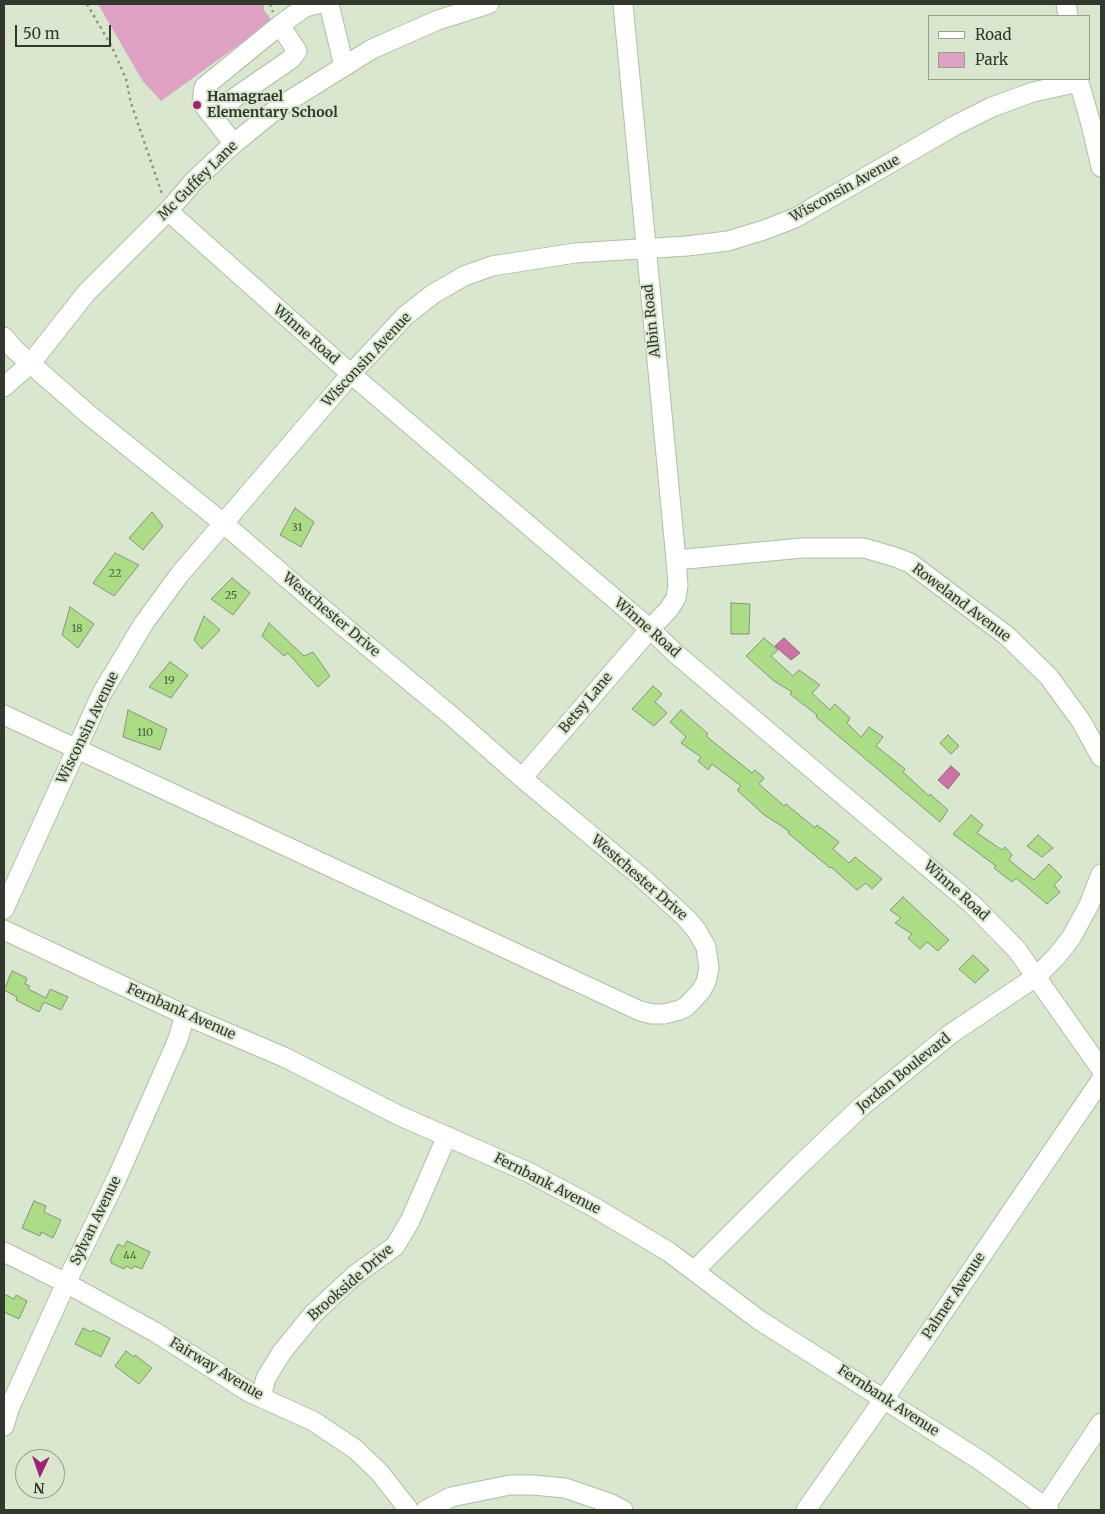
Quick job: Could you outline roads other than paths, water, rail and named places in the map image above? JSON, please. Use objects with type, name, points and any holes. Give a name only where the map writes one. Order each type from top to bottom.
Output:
[{"type":"street","points":[[234,144],[202,103],[204,87],[280,25],[305,7],[317,4]]},
{"type":"street","points":[[329,4],[344,66]]},
{"type":"street","name":"Mc Guffey Lane","points":[[4,387],[31,363],[86,292],[168,211],[194,181],[234,144],[279,107],[372,49],[438,20],[489,4]]},
{"type":"street","name":"Albin Road","points":[[623,4],[678,585],[676,598],[669,609],[650,629]]},
{"type":"street","points":[[211,114],[291,58],[297,51],[280,25]]},
{"type":"street","points":[[1078,80],[1101,167]]},
{"type":"street","name":"Wisconsin Avenue","points":[[4,909],[102,693],[144,623],[180,574],[351,374],[405,316],[433,294],[464,276],[492,266],[576,253],[728,241],[787,221],[956,125],[992,107],[1033,92],[1078,80]]},
{"type":"street","name":"Winne Road","points":[[168,211],[351,374],[650,629],[675,653],[974,905],[1017,950],[1101,1069]]},
{"type":"street","name":"Westchester Drive","points":[[4,337],[88,414],[224,523],[522,778],[640,876],[686,918],[697,931],[706,948],[709,968],[706,982],[701,991],[687,1006],[680,1010],[664,1014],[640,1011],[77,748]]},
{"type":"street","name":"Roweland Avenue","points":[[676,560],[802,548],[864,548],[910,563],[1007,636],[1049,677],[1081,721],[1101,757]]},
{"type":"street","name":"Betsy Lane","points":[[522,778],[650,629]]},
{"type":"street","points":[[4,715],[77,748]]},
{"type":"street","name":"Jordan Boulevard","points":[[694,1270],[862,1106],[952,1033],[1036,976],[1056,957],[1070,938],[1089,905],[1101,874]]},
{"type":"street","name":"Fernbank Avenue","points":[[4,930],[185,1015],[284,1057],[400,1116],[528,1172],[584,1202],[669,1252],[759,1320],[981,1461],[1047,1509]]},
{"type":"street","name":"Sylvan Avenue","points":[[4,1426],[9,1409],[66,1283],[117,1178],[178,1039],[185,1015]]},
{"type":"street","name":"Palmer Avenue","points":[[806,1510],[884,1399],[1101,1080]]},
{"type":"street","name":"Brookside Drive","points":[[261,1397],[266,1378],[282,1352],[313,1314],[355,1276],[394,1246],[410,1221],[447,1136]]},
{"type":"street","name":"Fairway Avenue","points":[[4,1252],[66,1283],[155,1332],[249,1392],[313,1421],[355,1449],[380,1473],[408,1510]]},
{"type":"street","points":[[1047,1509],[1101,1423]]},
{"type":"street","points":[[426,1510],[451,1497],[510,1485],[533,1484],[565,1488],[609,1503],[622,1510]]},
{"type":"place","name":"Hamagrael Elementary School","points":[[197,105]]}]
